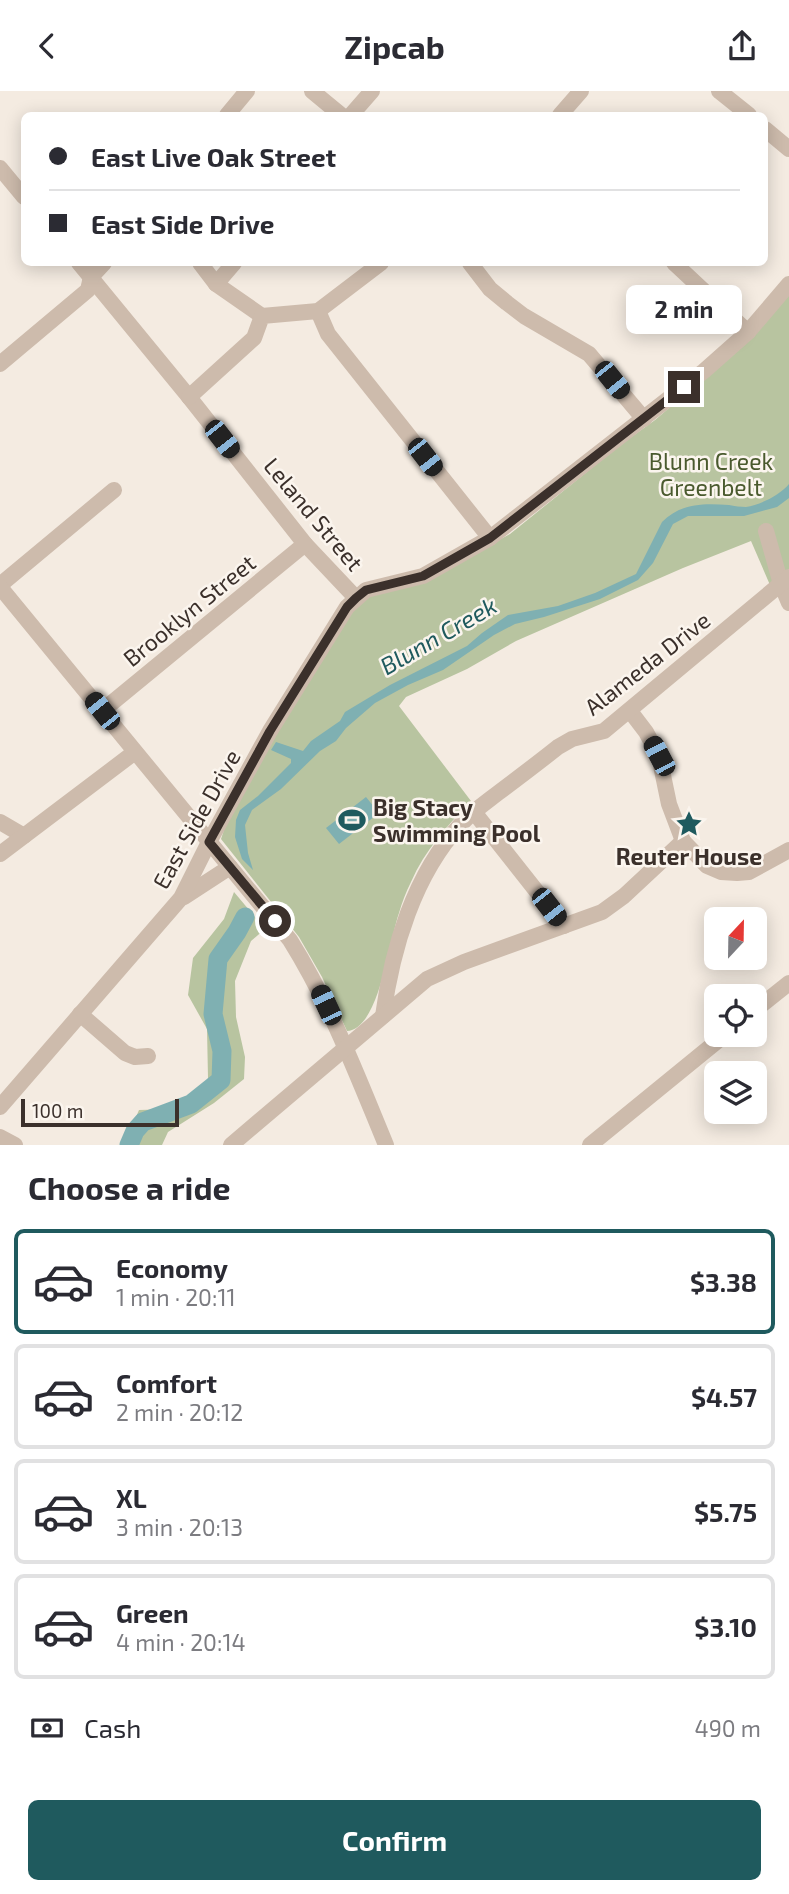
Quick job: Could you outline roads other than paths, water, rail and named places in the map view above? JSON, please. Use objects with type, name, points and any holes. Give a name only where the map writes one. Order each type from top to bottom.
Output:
[{"type":"street","points":[[230,112],[247,91]]},
{"type":"street","points":[[312,91],[337,112]]},
{"type":"street","points":[[354,112],[372,91]]},
{"type":"street","points":[[563,112],[581,91]]},
{"type":"street","points":[[719,91],[744,112]]},
{"type":"street","points":[[768,132],[789,149]]},
{"type":"street","points":[[0,168],[21,193]]},
{"type":"street","name":"Leland Street","points":[[82,266],[305,544],[356,598]]},
{"type":"street","points":[[0,364],[88,290],[92,277],[101,266]]},
{"type":"street","points":[[202,266],[216,284],[262,316],[318,311],[377,266]]},
{"type":"street","points":[[216,284],[231,266]]},
{"type":"street","points":[[472,266],[490,289],[524,316],[589,354],[644,419]]},
{"type":"street","points":[[677,266],[748,332]]},
{"type":"street","points":[[356,598],[366,590],[423,576],[490,538],[704,371],[748,332],[789,284]]},
{"type":"street","points":[[318,311],[328,334],[490,538]]},
{"type":"street","points":[[189,397],[254,338],[262,316]]},
{"type":"street","points":[[114,490],[0,586],[290,940],[316,984],[387,1145]]},
{"type":"street","points":[[766,531],[785,580],[789,603]]},
{"type":"street","name":"Brooklyn Street","points":[[102,711],[305,544]]},
{"type":"street","name":"Alameda Drive","points":[[383,1016],[386,992],[407,913],[433,862],[459,825],[558,747],[572,739],[604,731],[785,580]]},
{"type":"street","name":"East Side Drive","points":[[0,1107],[181,898],[270,731],[347,607],[356,598]]},
{"type":"street","points":[[630,711],[659,756],[669,804],[683,841],[707,866],[721,871],[749,872],[789,850]]},
{"type":"street","points":[[0,853],[135,752]]},
{"type":"street","points":[[474,812],[564,926]]},
{"type":"street","points":[[0,821],[24,836]]},
{"type":"street","points":[[231,1145],[427,979],[464,962],[602,912],[624,896],[683,841]]},
{"type":"street","points":[[181,898],[230,867]]},
{"type":"street","points":[[767,1001],[789,983]]},
{"type":"street","points":[[80,1014],[125,1053],[135,1057],[149,1056]]},
{"type":"street","points":[[590,1145],[710,1047]]},
{"type":"street","points":[[0,1137],[15,1145]]},
{"type":"water","points":[[789,484],[789,498],[777,507],[744,516],[688,516],[673,524],[653,563],[638,580],[600,599],[515,624],[443,670],[375,703],[281,789],[252,810],[245,825],[253,870],[242,859],[235,837],[236,820],[240,810],[291,763],[291,759],[271,750],[276,742],[303,751],[311,741],[340,721],[345,712],[390,685],[467,646],[508,615],[558,606],[636,574],[662,522],[677,511],[702,504],[751,506],[775,496]]},
{"type":"water","name":"Big Stacy Swimming Pool","points":[[366,797],[379,813],[339,844],[326,828]]},
{"type":"waterway","name":"Blunn Creek","points":[[129,1145],[135,1131],[143,1122],[191,1104],[221,1080],[222,1051],[213,1014],[218,959],[245,917]]},
{"type":"place","name":"Big Stacy Swimming Pool","points":[[352,820]]},
{"type":"place","name":"Reuter House","points":[[689,824]]},
{"type":"park label","name":"Blunn Creek Greenbelt","points":[[711,474]]}]
